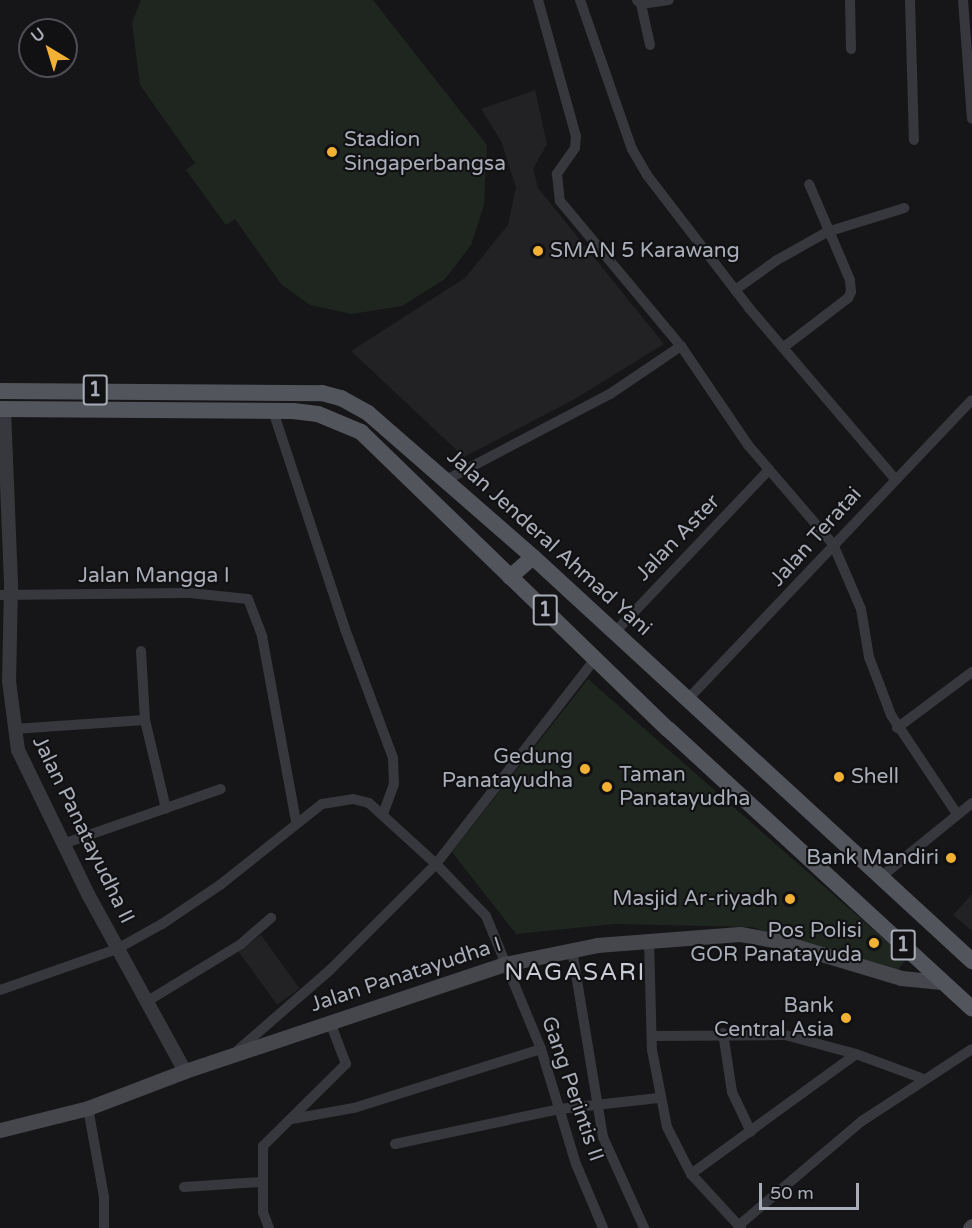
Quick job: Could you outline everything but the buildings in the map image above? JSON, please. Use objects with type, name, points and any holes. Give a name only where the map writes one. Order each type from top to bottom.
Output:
[{"type":"main road","name":"Jalan Jenderal Ahmad Yani","points":[[0,391],[322,393],[368,413],[532,556],[972,961]]},
{"type":"main road","name":"1","points":[[2,409],[273,411],[318,414],[361,432],[510,577],[972,1009]]},
{"type":"main road","points":[[510,577],[532,556]]},
{"type":"main road","name":"Jalan Panatayudha I","points":[[0,1130],[88,1108],[233,1054],[504,964],[572,950],[649,939],[740,934],[778,941],[901,978],[942,982]]},
{"type":"street","points":[[538,0],[577,141],[557,174],[560,201],[681,346],[769,470],[833,544],[861,609],[869,657],[897,728],[957,814]]},
{"type":"street","points":[[580,0],[632,149],[647,175],[735,290],[895,479]]},
{"type":"street","points":[[650,45],[639,2],[669,0]]},
{"type":"street","points":[[850,0],[851,49]]},
{"type":"street","points":[[910,0],[914,140]]},
{"type":"street","points":[[963,0],[972,119]]},
{"type":"street","points":[[784,346],[848,298],[851,292],[850,280],[827,232],[810,184]]},
{"type":"street","points":[[735,290],[777,260],[827,232],[904,208]]},
{"type":"street","points":[[446,480],[515,440],[610,394],[681,346]]},
{"type":"street","name":"Jalan Teratai","points":[[688,699],[774,612],[833,544],[972,400]]},
{"type":"street","name":"Jalan Panatayudha II","points":[[2,409],[9,681],[18,750],[117,949],[185,1071]]},
{"type":"street","points":[[273,411],[345,629],[393,758],[394,784],[383,815]]},
{"type":"street","name":"Jalan Aster","points":[[615,632],[769,470]]},
{"type":"street","name":"Jalan Mangga I","points":[[6,595],[190,593],[248,599],[262,636],[296,822]]},
{"type":"street","points":[[141,651],[145,720],[166,809]]},
{"type":"street","points":[[233,1054],[329,971],[435,864],[596,658]]},
{"type":"street","points":[[897,728],[972,672]]},
{"type":"street","points":[[14,729],[145,720]]},
{"type":"street","points":[[63,844],[221,789]]},
{"type":"street","name":"Gang Perintis II","points":[[0,990],[117,949],[193,905],[296,822],[334,800],[369,803],[435,864],[486,916],[499,942],[504,964],[540,1049],[559,1109],[603,1228]]},
{"type":"street","points":[[882,876],[972,803]]},
{"type":"street","points":[[146,1002],[241,944],[271,918]]},
{"type":"street","points":[[649,939],[652,1036],[658,1098],[675,1146],[691,1174],[739,1227],[823,1152],[924,1079],[972,1049]]},
{"type":"street","points":[[572,950],[596,1103],[611,1161],[644,1228]]},
{"type":"street","points":[[269,1228],[263,1212],[263,1146],[346,1064],[330,1022]]},
{"type":"street","points":[[652,1036],[723,1033],[805,1037],[924,1079]]},
{"type":"street","points":[[723,1033],[732,1092],[751,1132]]},
{"type":"street","points":[[292,1119],[354,1108],[540,1049]]},
{"type":"street","points":[[691,1174],[856,1054]]},
{"type":"street","points":[[395,1144],[559,1109],[596,1103],[658,1098]]},
{"type":"street","points":[[88,1108],[104,1197],[104,1228]]},
{"type":"street","points":[[184,1187],[262,1182]]},
{"type":"shaded area","name":"Stadion Singaperbangsa","points":[[141,0],[373,0],[487,145],[484,205],[471,245],[445,279],[402,306],[352,314],[310,305],[281,284],[235,219],[226,225],[186,170],[195,163],[140,85],[132,23]]},
{"type":"shaded area","name":"SMAN 5 Karawang","points":[[535,90],[547,144],[533,169],[538,188],[664,344],[573,400],[464,457],[351,351],[465,278],[508,225],[516,187],[501,141],[481,109]]},
{"type":"shaded area","name":"Taman Panatayudha","points":[[588,679],[901,954],[906,960],[896,972],[752,927],[615,924],[516,934],[452,852]]},
{"type":"shaded area","points":[[972,894],[972,931],[953,915]]},
{"type":"shaded area","points":[[261,935],[300,988],[277,1005],[238,951]]},
{"type":"place","name":"Stadion Singaperbangsa","points":[[332,152]]},
{"type":"place","name":"SMAN 5 Karawang","points":[[538,251]]},
{"type":"place","name":"Gedung Panatayudha","points":[[585,769]]},
{"type":"place","name":"Shell","points":[[839,777]]},
{"type":"place","name":"Taman Panatayudha","points":[[607,787]]},
{"type":"place","name":"Bank Mandiri","points":[[951,858]]},
{"type":"place","name":"Masjid Ar-riyadh","points":[[790,899]]},
{"type":"place","name":"Pos Polisi GOR Panatayuda","points":[[874,943]]},
{"type":"place","name":"Bank Central Asia","points":[[846,1018]]},
{"type":"district","name":"NAGASARI","points":[[575,973]]}]
